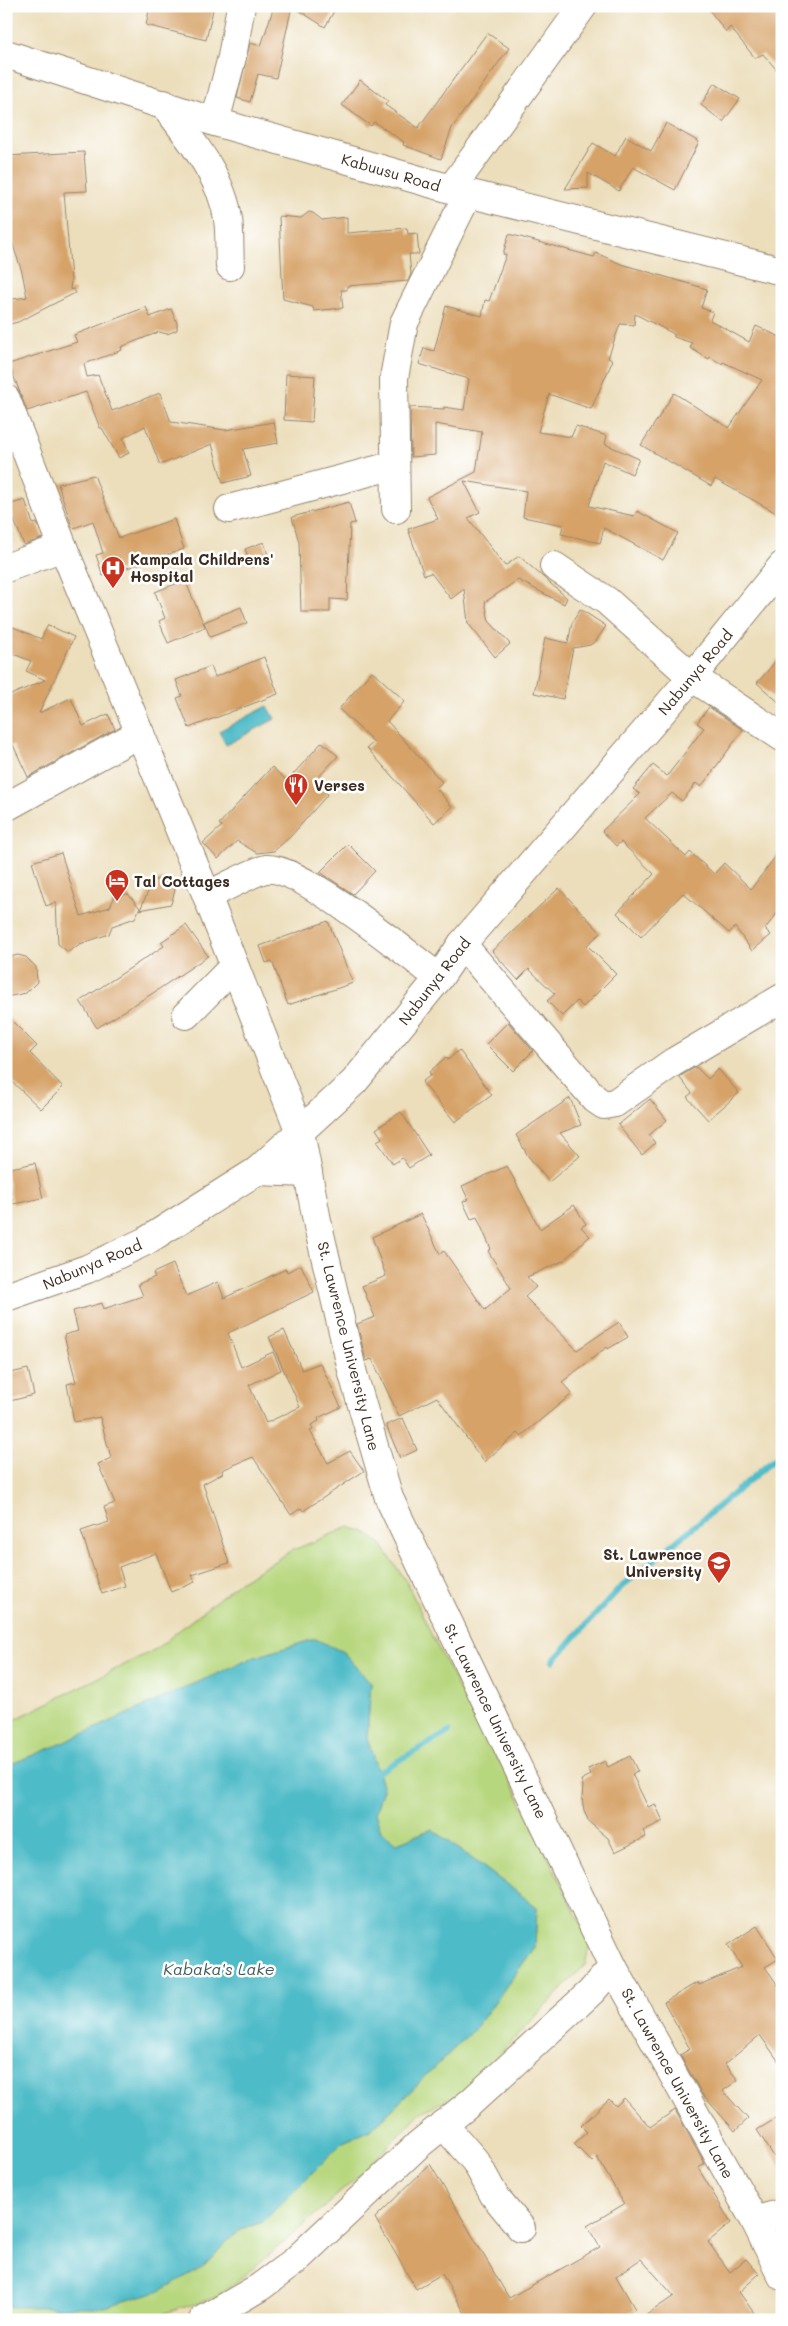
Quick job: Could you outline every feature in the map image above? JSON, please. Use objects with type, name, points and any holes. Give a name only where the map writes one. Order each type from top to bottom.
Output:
[{"type":"street","points":[[215,122],[232,57],[241,6]]},
{"type":"street","points":[[396,509],[394,378],[404,323],[459,191],[583,6]]},
{"type":"street","name":"Kabuusu Road","points":[[6,54],[215,122],[459,191],[782,271]]},
{"type":"street","points":[[164,104],[194,145],[221,194],[228,218],[230,266]]},
{"type":"street","name":"St. Lawrence University Lane","points":[[6,399],[63,547],[207,896],[300,1132],[318,1226],[353,1374],[389,1498],[613,1967],[755,2221],[782,2276]]},
{"type":"street","points":[[229,509],[395,465]]},
{"type":"street","points":[[6,568],[63,547]]},
{"type":"street","points":[[554,566],[608,601],[692,677],[782,737]]},
{"type":"street","name":"Nabunya Road","points":[[6,1297],[87,1269],[146,1241],[257,1171],[354,1082],[439,978],[462,944],[692,677],[782,566]]},
{"type":"street","points":[[6,807],[140,733]]},
{"type":"street","points":[[207,896],[269,881],[282,872],[294,876],[351,911],[439,978]]},
{"type":"street","points":[[462,944],[595,1099],[604,1105],[615,1103],[672,1063],[782,998]]},
{"type":"street","points":[[186,1015],[234,966]]},
{"type":"street","points":[[257,1171],[308,1173]]},
{"type":"street","points":[[203,2320],[260,2287],[295,2261],[340,2221],[418,2145],[591,1992],[613,1967]]},
{"type":"street","points":[[443,2124],[476,2162],[494,2195],[521,2228]]},
{"type":"street","points":[[755,2221],[782,2213]]},
{"type":"green space","points":[[349,1527],[365,1532],[381,1544],[407,1583],[480,1730],[514,1787],[590,1943],[585,1965],[464,2091],[420,2113],[363,2172],[289,2238],[218,2297],[155,2316],[125,2320],[6,2320],[6,2306],[203,2267],[238,2230],[263,2222],[343,2142],[372,2129],[477,2026],[535,1947],[537,1907],[432,1829],[397,1843],[381,1831],[375,1813],[383,1789],[367,1738],[371,1683],[343,1652],[315,1639],[252,1658],[56,1746],[6,1766],[6,1724],[156,1649],[238,1583],[291,1551]]},
{"type":"water","points":[[268,706],[275,719],[226,745],[219,731]]},
{"type":"water","name":"Kabaka's Lake","points":[[315,1639],[343,1652],[371,1683],[367,1738],[383,1789],[375,1813],[381,1831],[397,1843],[432,1829],[537,1907],[535,1947],[477,2026],[372,2129],[343,2142],[263,2222],[238,2230],[203,2267],[161,2290],[104,2307],[6,2307],[6,1766],[56,1746],[252,1658]]},
{"type":"building","points":[[150,6],[199,6],[213,10],[206,40],[146,25]]},
{"type":"building","points":[[274,6],[292,6],[276,78],[258,74],[250,102],[237,98],[250,43],[261,46]]},
{"type":"building","points":[[292,6],[337,6],[325,27]]},
{"type":"building","points":[[706,6],[782,6],[782,76],[763,54],[755,58],[730,27],[726,32]]},
{"type":"building","points":[[487,33],[509,48],[452,128],[441,159],[403,145],[404,142],[374,122],[371,126],[342,105],[360,80],[388,101],[385,105],[418,128]]},
{"type":"building","points":[[714,83],[740,99],[723,122],[701,105]]},
{"type":"building","points":[[666,123],[699,142],[675,190],[633,167],[619,191],[588,173],[588,188],[565,189],[593,143],[615,156],[626,136],[651,151]]},
{"type":"building","points":[[84,152],[87,191],[64,192],[71,279],[70,290],[74,289],[75,293],[18,322],[6,325],[6,300],[27,297],[22,272],[6,224],[6,156]]},
{"type":"building","points":[[309,212],[322,220],[347,217],[347,233],[407,228],[408,234],[417,233],[419,254],[409,254],[411,274],[408,281],[347,286],[347,290],[341,290],[343,308],[314,311],[313,307],[283,299],[279,216],[301,218]]},
{"type":"building","points":[[509,234],[594,257],[596,253],[621,264],[707,289],[701,308],[713,312],[710,320],[749,342],[756,326],[782,338],[782,516],[715,479],[711,486],[641,445],[674,393],[729,428],[762,380],[723,362],[722,364],[710,357],[709,359],[690,348],[692,343],[674,337],[674,334],[635,314],[634,325],[620,324],[608,358],[613,360],[591,409],[549,394],[538,432],[571,437],[576,426],[607,436],[605,444],[639,459],[632,474],[603,461],[589,506],[634,516],[637,511],[678,533],[663,560],[604,528],[600,543],[561,534],[563,525],[523,517],[526,491],[464,481],[480,512],[468,518],[505,566],[519,556],[567,598],[564,604],[518,580],[485,602],[489,621],[510,644],[495,657],[468,623],[464,589],[451,599],[431,573],[424,575],[408,529],[438,519],[427,497],[476,472],[482,432],[435,424],[435,455],[411,457],[410,407],[444,409],[444,407],[464,410],[469,379],[419,364],[424,348],[434,351],[446,306],[482,316],[485,300],[489,301],[506,255],[503,254]]},
{"type":"building","points":[[146,307],[150,317],[171,309],[177,323],[177,330],[167,334],[159,332],[121,347],[122,350],[84,364],[87,377],[98,375],[112,411],[160,393],[171,422],[225,430],[274,422],[278,443],[243,449],[251,476],[223,483],[212,444],[160,465],[145,426],[123,438],[129,453],[119,458],[102,428],[100,428],[86,392],[27,411],[9,364],[77,342],[74,335]]},
{"type":"building","points":[[286,374],[315,376],[312,422],[284,420]]},
{"type":"building","points":[[94,475],[119,538],[174,519],[184,549],[103,576],[96,555],[103,553],[93,521],[74,528],[72,527],[58,484]]},
{"type":"building","points":[[25,500],[33,524],[37,523],[43,538],[24,545],[8,505]]},
{"type":"building","points":[[349,502],[355,523],[350,524],[347,600],[330,599],[330,612],[301,612],[299,542],[292,517]]},
{"type":"building","points":[[264,542],[269,559],[251,564],[245,549]]},
{"type":"building","points":[[185,580],[205,627],[168,643],[159,621],[165,618],[155,592]]},
{"type":"building","points":[[241,607],[247,623],[210,637],[204,622]]},
{"type":"building","points":[[580,609],[606,626],[596,641],[590,645],[573,648],[563,699],[534,693],[545,638],[568,643],[572,623]]},
{"type":"building","points":[[6,624],[41,639],[48,625],[74,637],[39,713],[71,698],[83,726],[108,714],[115,729],[28,777],[13,745],[6,747],[6,697],[45,680],[26,671],[31,661],[6,651]]},
{"type":"building","points":[[782,654],[782,705],[757,683]]},
{"type":"building","points":[[264,657],[278,694],[189,728],[177,698],[182,696],[176,680],[211,666],[215,677]]},
{"type":"building","points":[[372,671],[405,701],[387,721],[442,782],[436,788],[452,807],[434,823],[367,748],[374,742],[339,709]]},
{"type":"building","points":[[709,707],[743,730],[701,787],[696,783],[682,801],[672,793],[645,818],[686,857],[690,852],[714,874],[724,863],[751,889],[782,848],[782,907],[765,929],[771,935],[752,951],[735,927],[729,933],[683,893],[641,937],[617,913],[654,874],[621,842],[616,846],[602,831],[640,794],[633,789],[653,765],[667,776],[704,728],[697,723]]},
{"type":"building","points":[[322,742],[338,756],[314,782],[328,794],[291,836],[274,851],[257,853],[237,841],[218,859],[203,843],[222,826],[219,824],[272,767],[287,781]]},
{"type":"building","points":[[348,844],[375,871],[353,894],[320,872]]},
{"type":"building","points":[[61,853],[81,916],[110,907],[115,896],[128,894],[140,908],[135,918],[112,926],[109,934],[80,944],[68,952],[58,944],[56,902],[46,906],[32,862]]},
{"type":"building","points":[[167,879],[175,890],[171,904],[140,910],[153,880]]},
{"type":"building","points":[[559,888],[601,933],[587,945],[616,974],[583,1007],[577,1001],[562,1016],[547,1001],[555,994],[529,969],[518,980],[492,951]]},
{"type":"building","points":[[328,921],[353,983],[288,1005],[272,961],[266,963],[260,946]]},
{"type":"building","points":[[186,925],[208,956],[97,1028],[80,1001],[164,946],[161,942]]},
{"type":"building","points":[[18,955],[26,957],[36,967],[37,982],[26,993],[6,997],[6,958]]},
{"type":"building","points":[[6,1015],[37,1046],[30,1053],[63,1087],[41,1109],[6,1076]]},
{"type":"building","points":[[508,1022],[533,1051],[513,1071],[486,1044]]},
{"type":"building","points":[[459,1050],[492,1095],[455,1122],[422,1082],[431,1075],[429,1072],[446,1057],[448,1060]]},
{"type":"building","points":[[696,1067],[708,1079],[718,1069],[739,1093],[708,1120],[687,1097],[692,1093],[679,1077]]},
{"type":"building","points":[[570,1098],[581,1125],[560,1133],[580,1156],[549,1182],[528,1156],[516,1135]]},
{"type":"building","points":[[650,1099],[667,1120],[649,1135],[655,1143],[642,1155],[618,1125]]},
{"type":"building","points":[[401,1112],[429,1155],[409,1168],[402,1158],[393,1164],[377,1141],[382,1138],[376,1129]]},
{"type":"building","points":[[35,1163],[43,1198],[13,1204],[6,1169]]},
{"type":"building","points":[[507,1166],[540,1229],[574,1205],[586,1224],[581,1227],[590,1236],[563,1261],[527,1277],[536,1287],[525,1297],[577,1350],[619,1322],[628,1337],[608,1349],[607,1347],[562,1382],[572,1394],[521,1436],[518,1433],[484,1462],[437,1397],[399,1416],[372,1359],[366,1361],[357,1324],[375,1317],[362,1286],[386,1276],[372,1237],[421,1214],[440,1254],[444,1251],[485,1310],[511,1288],[488,1251],[491,1249],[477,1217],[471,1219],[463,1202],[468,1199],[462,1186]]},
{"type":"building","points":[[173,1264],[186,1296],[218,1282],[224,1298],[286,1269],[287,1272],[301,1265],[314,1292],[228,1333],[241,1367],[273,1352],[281,1370],[249,1385],[266,1423],[300,1407],[269,1337],[284,1330],[302,1370],[320,1363],[341,1407],[318,1418],[319,1421],[311,1425],[313,1430],[310,1431],[328,1463],[350,1451],[364,1471],[303,1511],[301,1508],[291,1515],[253,1457],[222,1470],[223,1473],[203,1484],[229,1563],[192,1575],[195,1582],[171,1592],[156,1553],[119,1567],[125,1586],[102,1594],[81,1531],[109,1522],[104,1507],[115,1503],[98,1464],[111,1458],[100,1417],[74,1422],[67,1384],[76,1382],[64,1335],[78,1331],[73,1311],[102,1303],[103,1309],[143,1296],[138,1284],[155,1277],[153,1273]]},
{"type":"building","points":[[28,1369],[34,1395],[6,1402],[6,1374]]},
{"type":"building","points":[[403,1418],[417,1450],[400,1458],[386,1425]]},
{"type":"building","points":[[630,1756],[638,1772],[632,1774],[648,1807],[655,1804],[663,1821],[643,1831],[646,1837],[615,1852],[608,1838],[589,1822],[584,1811],[581,1780],[591,1775],[588,1769],[605,1761],[608,1767]]},
{"type":"building","points":[[757,1926],[778,1959],[765,1967],[782,1991],[782,2066],[760,2035],[725,2064],[738,2080],[723,2091],[748,2119],[735,2131],[702,2094],[680,2055],[690,2049],[664,2002],[698,1982],[699,1985],[742,1967],[728,1945]]},
{"type":"building","points":[[624,2098],[650,2127],[675,2110],[705,2164],[698,2168],[731,2223],[708,2242],[730,2272],[746,2259],[759,2274],[739,2292],[759,2320],[639,2320],[674,2296],[641,2259],[616,2276],[635,2309],[617,2320],[469,2320],[442,2274],[416,2289],[375,2218],[430,2164],[509,2298],[600,2247],[587,2226],[624,2204],[597,2157],[592,2162],[574,2144],[587,2132],[581,2126],[609,2099],[616,2106]]},
{"type":"building","points":[[782,2115],[782,2169],[757,2130]]},
{"type":"waterway","points":[[553,1661],[619,1589],[782,1453]]},
{"type":"waterway","points":[[378,1772],[449,1732]]},
{"type":"place","name":"Kampala Childrens' Hospital","points":[[113,589]]},
{"type":"place","name":"Verses","points":[[296,806]]},
{"type":"place","name":"Tal Cottages","points":[[117,902]]},
{"type":"place","name":"St. Lawrence University","points":[[719,1584]]}]
